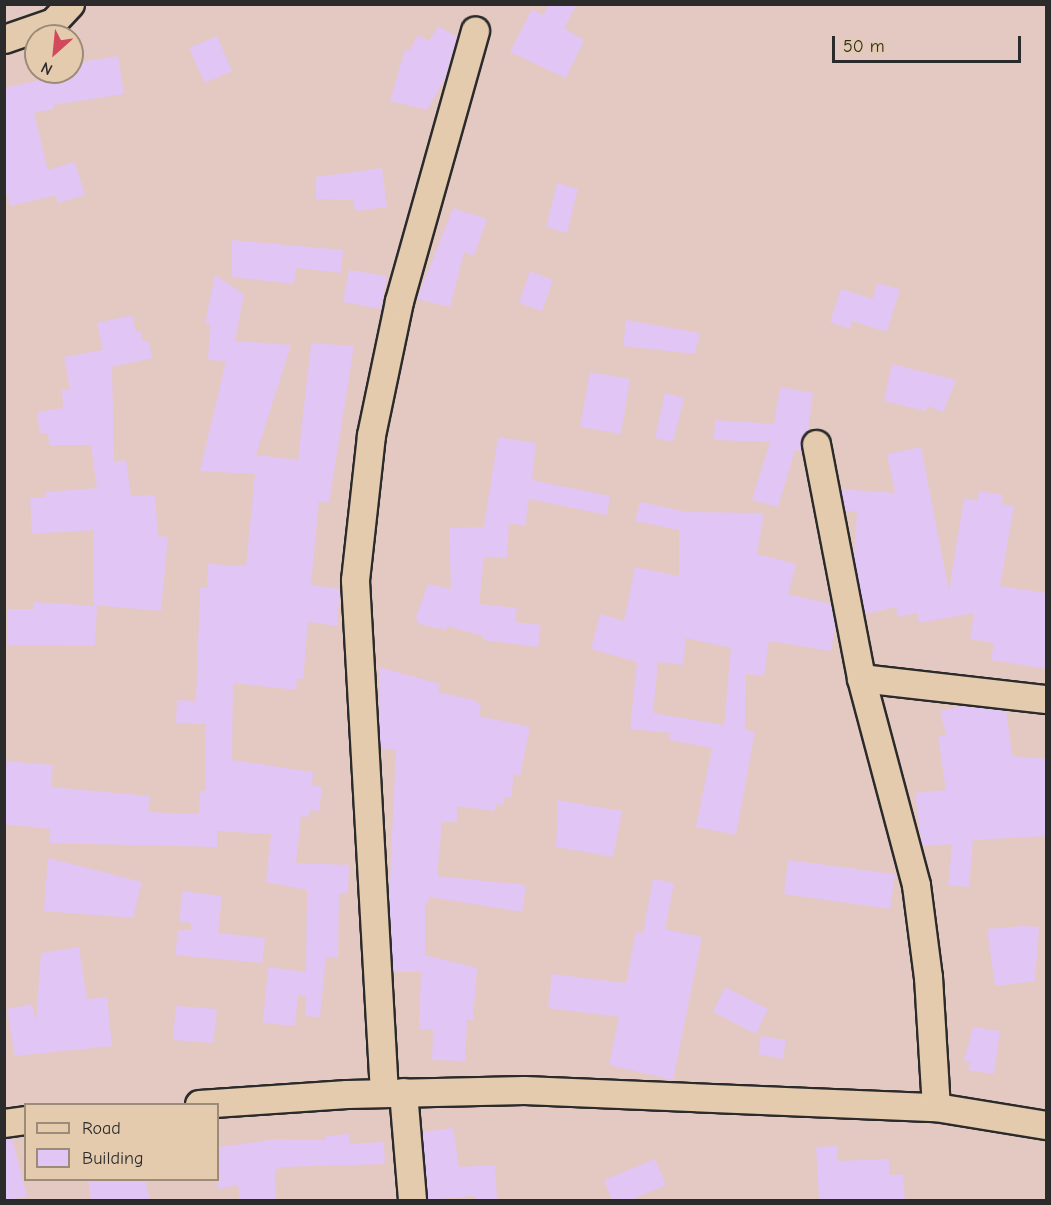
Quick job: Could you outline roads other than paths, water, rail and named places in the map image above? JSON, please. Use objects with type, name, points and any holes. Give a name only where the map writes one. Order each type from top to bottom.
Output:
[{"type":"street","points":[[4,39],[53,22],[70,4]]},
{"type":"street","points":[[412,1200],[394,1093],[355,580],[371,435],[399,301],[475,30]]},
{"type":"street","points":[[816,444],[861,678],[916,885],[928,977],[936,1107]]},
{"type":"street","points":[[861,678],[1047,699]]},
{"type":"street","points":[[218,1103],[394,1093],[524,1090],[936,1107],[1047,1125]]},
{"type":"street","points":[[4,1123],[24,1120]]}]
